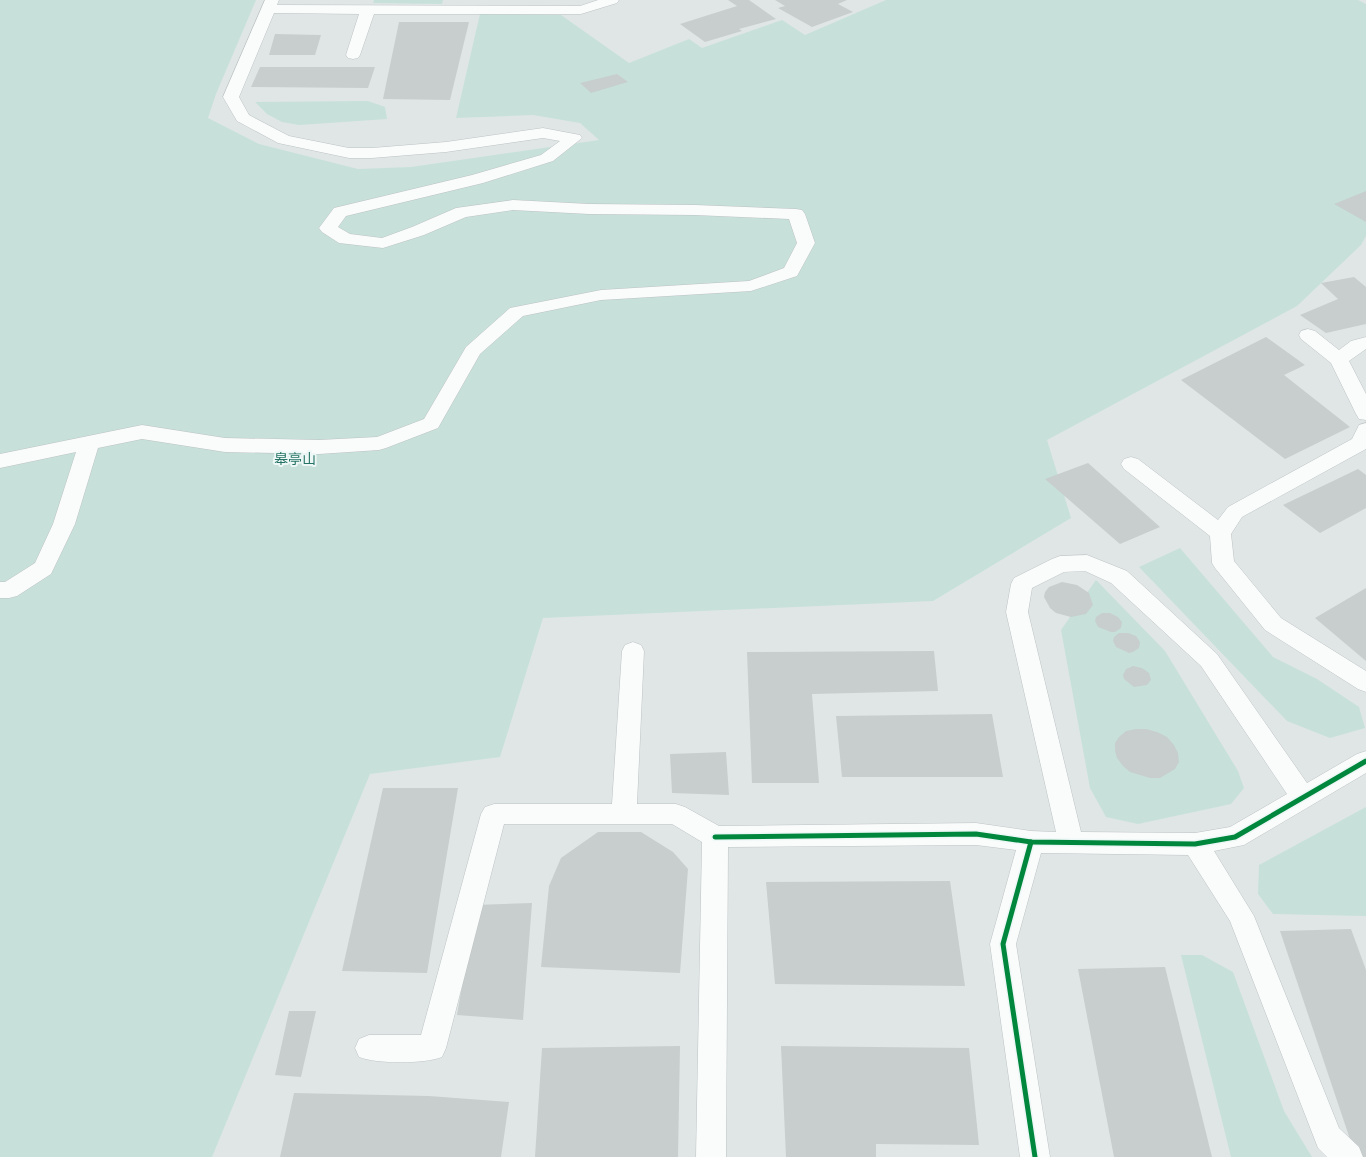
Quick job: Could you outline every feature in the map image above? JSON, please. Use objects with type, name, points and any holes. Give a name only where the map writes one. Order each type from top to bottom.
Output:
[{"type":"street","points":[[0,461],[142,432],[225,445],[319,447],[379,443],[431,423],[473,351],[517,312],[601,295],[751,286],[791,272],[806,243],[796,214],[695,210],[590,209],[513,205],[462,212],[418,231],[383,243],[345,239],[328,228],[340,212],[477,180],[547,158],[574,138],[543,133],[446,147],[372,154],[349,154],[284,140],[243,118],[231,97],[270,4],[368,9],[456,5],[581,10],[612,0]]},
{"type":"street","points":[[353,55],[368,9]]},
{"type":"street","points":[[1308,335],[1339,360],[1366,414]]},
{"type":"street","points":[[1339,360],[1358,345],[1366,343]]},
{"type":"street","points":[[1366,430],[1361,443],[1235,512],[1220,533],[1223,563],[1273,624],[1366,684]]},
{"type":"street","points":[[0,590],[9,590],[44,568],[64,524],[89,443]]},
{"type":"street","points":[[1131,464],[1220,533]]},
{"type":"street","points":[[1072,843],[1017,612],[1022,584],[1060,564],[1087,562],[1119,577],[1209,660],[1303,798]]},
{"type":"street","points":[[624,814],[633,651]]},
{"type":"street","points":[[369,1048],[432,1048],[494,814],[676,814],[715,837],[976,834],[1031,842],[1194,844],[1235,837],[1366,761]]},
{"type":"street","points":[[711,1157],[715,837]]},
{"type":"street","points":[[1031,842],[1003,944],[1035,1157]]},
{"type":"street","points":[[1194,844],[1241,916],[1328,1138],[1348,1157]]},
{"type":"green space","name":"皋亭山","points":[[0,0],[256,0],[216,94],[208,118],[259,144],[358,169],[411,167],[599,140],[580,123],[533,115],[456,118],[480,14],[561,15],[629,63],[689,39],[702,48],[782,20],[805,35],[886,0],[1358,0],[1366,4],[1366,236],[1361,245],[1297,306],[1047,440],[1071,518],[933,601],[543,618],[500,757],[370,774],[212,1157],[0,1157]]},
{"type":"green space","points":[[374,0],[443,0],[442,4],[373,3]]},
{"type":"green space","points":[[368,101],[385,107],[387,119],[299,125],[282,122],[267,114],[255,102]]},
{"type":"green space","points":[[1180,548],[1273,657],[1317,679],[1359,707],[1365,728],[1330,738],[1287,721],[1139,567]]},
{"type":"green space","points":[[1096,580],[1165,651],[1238,771],[1244,788],[1231,804],[1138,824],[1106,817],[1090,788],[1061,630]]},
{"type":"green space","points":[[1366,807],[1366,916],[1273,914],[1258,894],[1259,865]]},
{"type":"green space","points":[[1181,955],[1202,955],[1233,972],[1284,1111],[1312,1157],[1231,1157]]},
{"type":"building","points":[[728,0],[749,0],[776,19],[739,29],[742,31],[705,42],[680,24],[737,6]]},
{"type":"building","points":[[775,0],[847,0],[838,4],[853,12],[812,27],[778,8],[785,6]]},
{"type":"building","points":[[399,22],[469,22],[450,100],[383,99]]},
{"type":"building","points":[[275,34],[321,35],[315,55],[269,55]]},
{"type":"building","points":[[260,67],[375,67],[368,88],[251,87]]},
{"type":"building","points":[[617,74],[628,82],[591,93],[580,83]]},
{"type":"building","points":[[1366,191],[1366,222],[1334,204]]},
{"type":"building","points":[[1354,277],[1366,287],[1366,324],[1326,333],[1300,315],[1338,299],[1321,283]]},
{"type":"building","points":[[1266,337],[1305,365],[1284,375],[1350,427],[1285,459],[1181,380]]},
{"type":"building","points":[[1088,463],[1160,527],[1120,544],[1045,479]]},
{"type":"building","points":[[1358,469],[1366,475],[1366,508],[1320,533],[1283,505]]},
{"type":"building","points":[[1062,582],[1077,585],[1089,593],[1093,605],[1086,614],[1071,617],[1056,613],[1050,608],[1044,597],[1045,592],[1049,587]]},
{"type":"building","points":[[1366,588],[1366,661],[1315,618]]},
{"type":"building","points":[[1102,613],[1110,613],[1118,617],[1122,622],[1121,628],[1115,632],[1111,632],[1098,627],[1095,621],[1096,617]]},
{"type":"building","points":[[1119,633],[1128,633],[1136,636],[1140,642],[1139,648],[1129,653],[1116,647],[1113,641],[1114,637]]},
{"type":"building","points":[[934,651],[938,691],[812,694],[819,783],[752,783],[747,652]]},
{"type":"building","points":[[1133,666],[1142,668],[1149,673],[1151,680],[1147,685],[1134,687],[1124,679],[1123,675],[1126,669]]},
{"type":"building","points":[[992,714],[1003,777],[842,777],[836,716]]},
{"type":"building","points":[[1146,729],[1167,737],[1174,745],[1178,753],[1179,762],[1175,769],[1160,778],[1150,778],[1130,772],[1123,766],[1117,758],[1115,743],[1126,731]]},
{"type":"building","points":[[726,752],[729,795],[672,793],[670,754]]},
{"type":"building","points":[[383,788],[458,788],[427,973],[342,971]]},
{"type":"building","points":[[598,832],[641,832],[673,852],[688,869],[680,973],[541,967],[549,886],[561,858]]},
{"type":"building","points":[[950,881],[965,986],[775,984],[766,882]]},
{"type":"building","points":[[532,903],[523,1020],[457,1015],[476,905]]},
{"type":"building","points":[[1351,929],[1366,970],[1366,1157],[1356,1157],[1280,931]]},
{"type":"building","points":[[1165,967],[1212,1157],[1114,1157],[1078,969]]},
{"type":"building","points":[[289,1011],[316,1011],[301,1077],[275,1075]]},
{"type":"building","points":[[680,1046],[678,1157],[535,1157],[542,1048]]},
{"type":"building","points":[[781,1046],[969,1048],[979,1145],[876,1144],[876,1157],[786,1157]]},
{"type":"building","points":[[294,1093],[429,1096],[509,1102],[501,1157],[280,1157]]},
{"type":"cycle path","points":[[715,837],[976,834],[1031,842],[1195,844],[1235,837],[1366,761]]},
{"type":"cycle path","points":[[1031,842],[1003,944],[1035,1157]]}]
